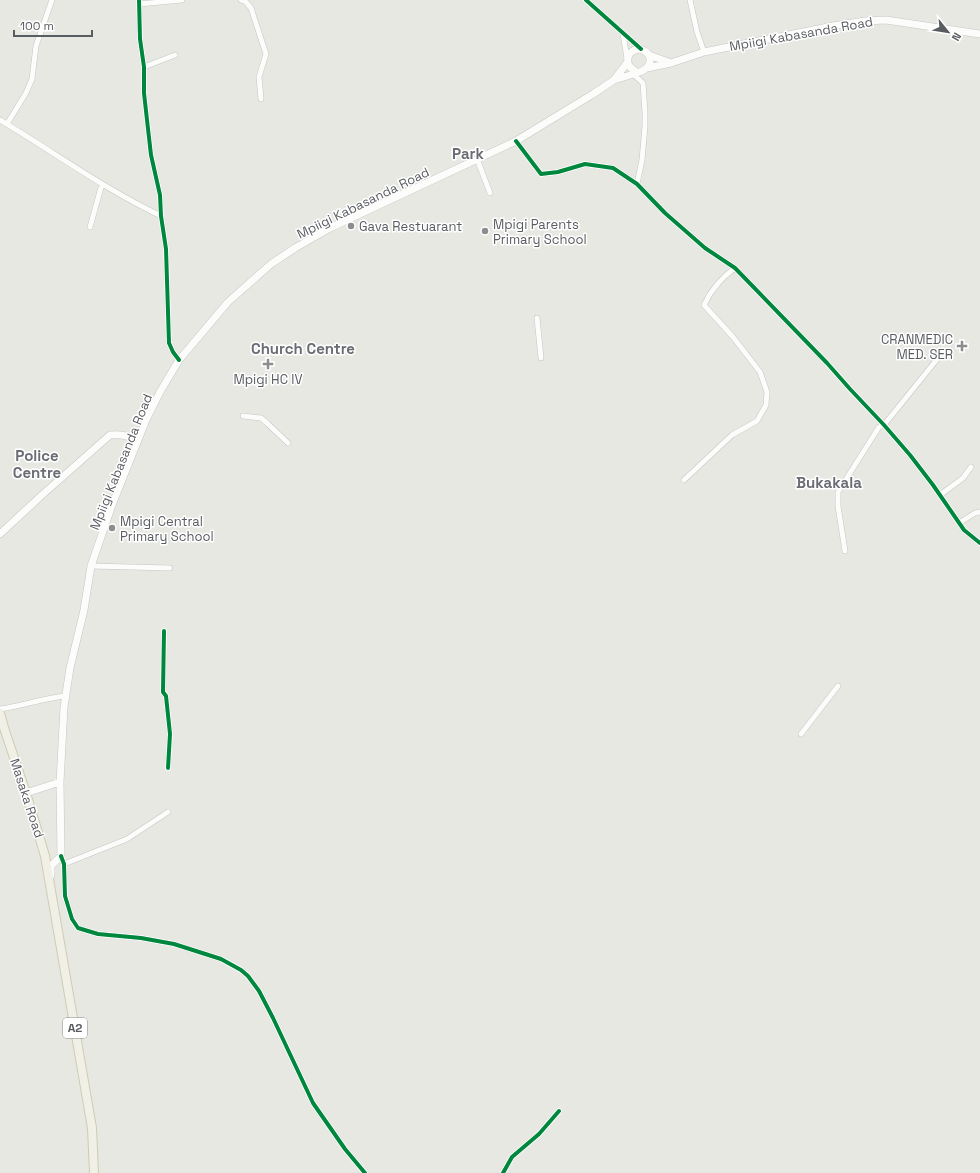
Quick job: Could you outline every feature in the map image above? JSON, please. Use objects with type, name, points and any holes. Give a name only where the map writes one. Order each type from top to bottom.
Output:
[{"type":"main road","name":"Mpiigi Kabasanda Road","points":[[647,68],[672,63],[704,52],[865,21],[886,20],[980,34]]},
{"type":"main road","points":[[649,55],[650,62],[647,68],[635,74],[627,60],[630,53],[634,50],[644,50],[649,55],[672,63]]},
{"type":"main road","name":"Mpiigi Kabasanda Road","points":[[614,80],[627,60]]},
{"type":"main road","name":"Mpiigi Kabasanda Road","points":[[61,856],[60,782],[66,696],[70,668],[84,610],[91,566],[146,420],[160,392],[179,360],[228,302],[271,264],[295,248],[330,228],[516,141],[614,80],[635,74]]},
{"type":"main road","name":"Mpiigi Kabasanda Road","points":[[0,534],[110,435],[124,435],[133,438],[137,442]]},
{"type":"main road","name":"Masaka Road","points":[[0,713],[45,856],[51,883]]},
{"type":"main road","points":[[26,793],[60,782]]},
{"type":"main road","points":[[51,883],[51,866],[61,856]]},
{"type":"main road","name":"A2","points":[[51,883],[92,1128],[94,1173]]},
{"type":"street","points":[[7,124],[26,93],[32,79],[36,46],[52,0]]},
{"type":"street","points":[[179,360],[169,343],[166,249],[161,216],[160,195],[151,155],[145,106],[144,67],[140,39],[139,2],[182,0]]},
{"type":"street","points":[[241,0],[245,1],[251,8],[266,54],[259,77],[261,99]]},
{"type":"street","points":[[586,0],[641,49]]},
{"type":"street","points":[[690,0],[697,32],[704,52]]},
{"type":"street","points":[[623,34],[627,60]]},
{"type":"street","points":[[144,67],[175,55]]},
{"type":"street","points":[[635,74],[643,83],[645,113],[642,160],[637,184]]},
{"type":"street","points":[[0,120],[132,203],[161,216]]},
{"type":"street","points":[[516,141],[541,174],[558,172],[585,164],[613,168],[637,184],[665,213],[706,248],[735,268],[828,363],[884,425],[910,455],[964,530],[980,543]]},
{"type":"street","points":[[477,159],[490,193]]},
{"type":"street","points":[[90,227],[102,184]]},
{"type":"street","points":[[684,480],[732,435],[757,421],[766,405],[767,392],[760,372],[733,337],[704,306],[708,295],[717,283],[735,268]]},
{"type":"street","points":[[537,318],[541,358]]},
{"type":"street","points":[[846,551],[838,506],[838,492],[880,427],[884,425],[938,358]]},
{"type":"street","points":[[243,416],[261,418],[288,443]]},
{"type":"street","points":[[940,495],[962,478],[971,467]]},
{"type":"street","points":[[959,523],[975,513],[980,512]]},
{"type":"street","points":[[91,566],[170,568]]},
{"type":"street","points":[[164,631],[163,692],[166,696],[170,734],[168,768]]},
{"type":"street","points":[[801,734],[838,686]]},
{"type":"street","points":[[0,709],[66,696]]},
{"type":"street","points":[[64,864],[126,839],[168,812]]},
{"type":"street","points":[[61,856],[64,864],[65,896],[72,919],[78,928],[98,934],[141,938],[174,944],[221,959],[244,972],[259,991],[270,1011],[312,1103],[365,1173]]},
{"type":"street","points":[[503,1173],[512,1157],[539,1134],[559,1110]]},
{"type":"cycle path","points":[[139,0],[140,39],[144,67],[144,93],[151,155],[160,195],[161,216],[166,249],[169,343],[179,360]]},
{"type":"cycle path","points":[[586,0],[641,49]]},
{"type":"cycle path","points":[[516,141],[541,174],[558,172],[585,164],[613,168],[637,184],[665,213],[705,248],[735,268],[827,363],[884,425],[933,485],[964,530],[980,543]]},
{"type":"cycle path","points":[[164,631],[163,692],[166,696],[170,734],[168,768]]},
{"type":"cycle path","points":[[61,856],[64,864],[65,896],[72,919],[78,928],[98,934],[141,938],[174,944],[221,959],[241,970],[248,976],[259,991],[273,1018],[313,1103],[345,1149],[365,1173]]},
{"type":"cycle path","points":[[503,1173],[512,1157],[539,1134],[559,1111]]},
{"type":"place","name":"Gava Restuarant","points":[[351,226]]},
{"type":"place","name":"Mpigi Parents Primary School","points":[[485,231]]},
{"type":"place","name":"CRANMEDIC MED. SER","points":[[962,346]]},
{"type":"place","name":"Mpigi HC IV","points":[[268,364]]},
{"type":"place","name":"Mpigi Central Primary School","points":[[112,528]]},
{"type":"district","name":"Park","points":[[468,153]]},
{"type":"district","name":"Church Centre","points":[[303,348]]},
{"type":"district","name":"Police Centre","points":[[37,464]]},
{"type":"district","name":"Bukakala","points":[[829,482]]}]
